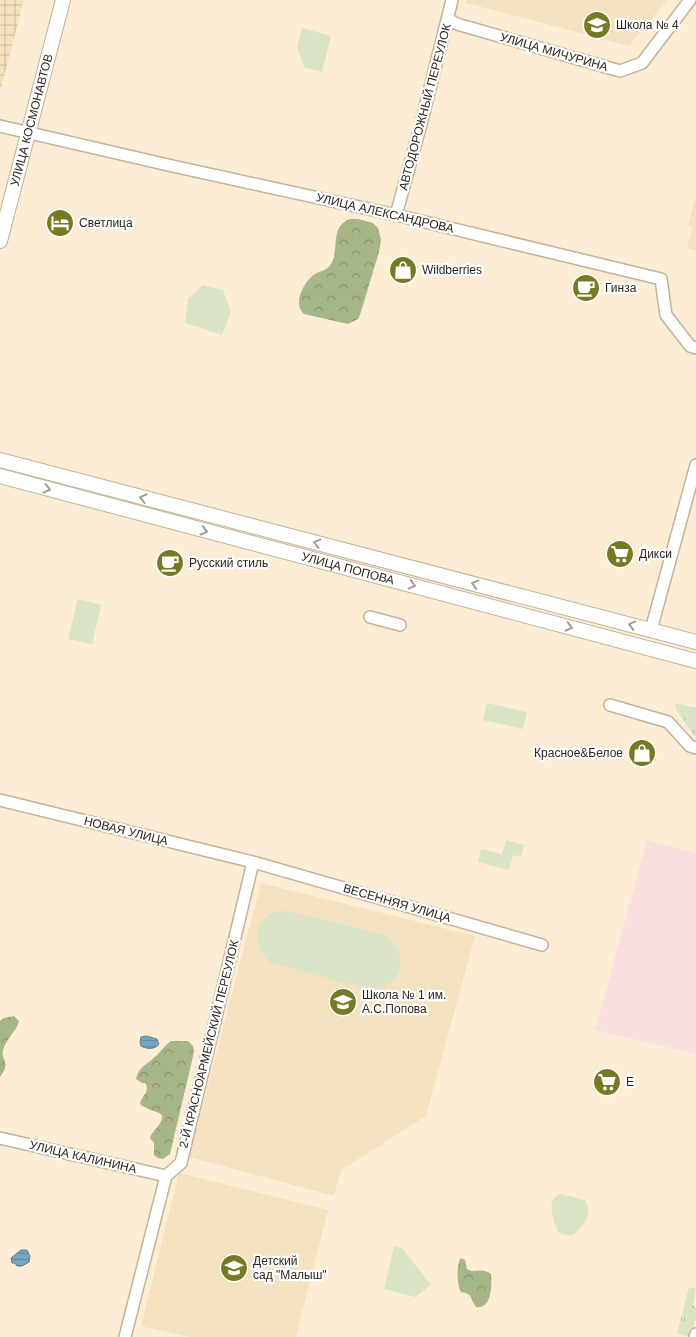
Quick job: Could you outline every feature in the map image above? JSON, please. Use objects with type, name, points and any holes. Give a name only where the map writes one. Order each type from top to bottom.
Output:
[{"type":"main road","name":"УЛИЦА КОСМОНАВТОВ","points":[[0,241],[63,0]]},
{"type":"main road","name":"УЛИЦА ПОПОВА","points":[[0,460],[696,642]]},
{"type":"main road","name":"УЛИЦА ПОПОВА","points":[[0,476],[696,661]]},
{"type":"street","name":"АВТОДОРОЖНЫЙ ПЕРЕУЛОК","points":[[396,215],[422,124],[452,0]]},
{"type":"street","name":"УЛИЦА МИЧУРИНА","points":[[448,19],[457,24],[620,71],[642,63],[690,0]]},
{"type":"street","name":"УЛИЦА АЛЕКСАНДРОВА","points":[[0,126],[396,215],[661,280],[666,315],[690,346],[696,348]]},
{"type":"street","points":[[651,630],[696,465]]},
{"type":"street","points":[[370,617],[400,625]]},
{"type":"street","points":[[610,705],[668,722],[690,746],[696,748]]},
{"type":"street","name":"НОВАЯ УЛИЦА","points":[[0,800],[253,862]]},
{"type":"street","name":"ВЕСЕННЯЯ УЛИЦА","points":[[253,862],[542,945]]},
{"type":"street","name":"2-Й КРАСНОАРМЕЙСКИЙ ПЕРЕУЛОК","points":[[125,1337],[166,1176],[181,1163],[253,862]]},
{"type":"street","name":"УЛИЦА КАЛИНИНА","points":[[0,1138],[166,1176]]},
{"type":"shaded area","points":[[0,0],[24,0],[0,92]]},
{"type":"shaded area","name":"Школа № 4","points":[[467,0],[667,0],[629,46],[466,3]]},
{"type":"shaded area","points":[[696,196],[696,251],[687,248],[693,226],[688,225]]},
{"type":"shaded area","points":[[647,840],[696,853],[696,1054],[595,1030]]},
{"type":"shaded area","name":"Школа № 1 им. А.С.Попова","points":[[261,883],[475,936],[426,1116],[341,1170],[334,1196],[189,1157]]},
{"type":"shaded area","name":"Детский сад \"Малыш\"","points":[[179,1173],[328,1210],[296,1337],[189,1337],[141,1326]]},
{"type":"green space","points":[[302,28],[331,36],[322,72],[305,68],[297,48]]},
{"type":"green space","points":[[350,219],[373,223],[378,228],[381,240],[360,315],[358,319],[348,324],[304,314],[299,305],[301,293],[311,277],[328,268],[331,264],[334,258],[339,227]]},
{"type":"green space","points":[[203,285],[223,290],[231,312],[222,335],[185,323],[188,299]]},
{"type":"green space","points":[[78,599],[101,605],[92,644],[68,639]]},
{"type":"green space","points":[[487,703],[527,712],[523,729],[483,720]]},
{"type":"green space","points":[[676,703],[696,708],[696,736],[694,736],[675,707]]},
{"type":"green space","points":[[506,840],[524,845],[521,857],[513,855],[509,870],[478,862],[481,849],[502,854]]},
{"type":"green space","points":[[287,911],[382,934],[389,938],[398,951],[401,965],[399,972],[388,984],[368,989],[271,963],[261,951],[258,931],[261,924],[272,913]]},
{"type":"green space","points":[[14,1016],[19,1021],[3,1050],[5,1068],[0,1077],[0,1021]]},
{"type":"green space","points":[[171,1041],[188,1041],[193,1046],[194,1052],[170,1154],[163,1159],[154,1155],[154,1143],[150,1138],[161,1122],[162,1115],[140,1104],[147,1086],[136,1079],[141,1068]]},
{"type":"green space","points":[[561,1194],[585,1200],[588,1206],[586,1220],[572,1235],[560,1233],[556,1228],[553,1218],[552,1202],[555,1197]]},
{"type":"green space","points":[[394,1246],[402,1248],[431,1285],[415,1297],[384,1289]]},
{"type":"green space","points":[[461,1258],[465,1260],[467,1269],[489,1272],[491,1274],[490,1295],[485,1305],[481,1307],[476,1307],[469,1295],[461,1292],[458,1270]]},
{"type":"green space","points":[[689,1287],[696,1289],[693,1305],[696,1308],[696,1318],[691,1337],[677,1334]]},
{"type":"water","points":[[146,1036],[157,1039],[159,1044],[150,1048],[141,1046],[141,1037]]},
{"type":"water","points":[[21,1250],[27,1250],[30,1256],[29,1262],[22,1266],[17,1266],[15,1263],[12,1263],[11,1258]]},
{"type":"place","name":"Школа № 4","points":[[597,25]]},
{"type":"place","name":"Светлица","points":[[60,223]]},
{"type":"place","name":"Wildberries","points":[[403,270]]},
{"type":"place","name":"Гинза","points":[[586,288]]},
{"type":"place","name":"Дикси","points":[[620,554]]},
{"type":"place","name":"Русский стиль","points":[[170,563]]},
{"type":"place","name":"Красное&Белое","points":[[642,753]]},
{"type":"place","name":"Школа № 1 им. А.С.Попова","points":[[343,1002]]},
{"type":"place","name":"Е","points":[[607,1082]]},
{"type":"place","name":"Детский сад \"Малыш\"","points":[[234,1268]]}]
